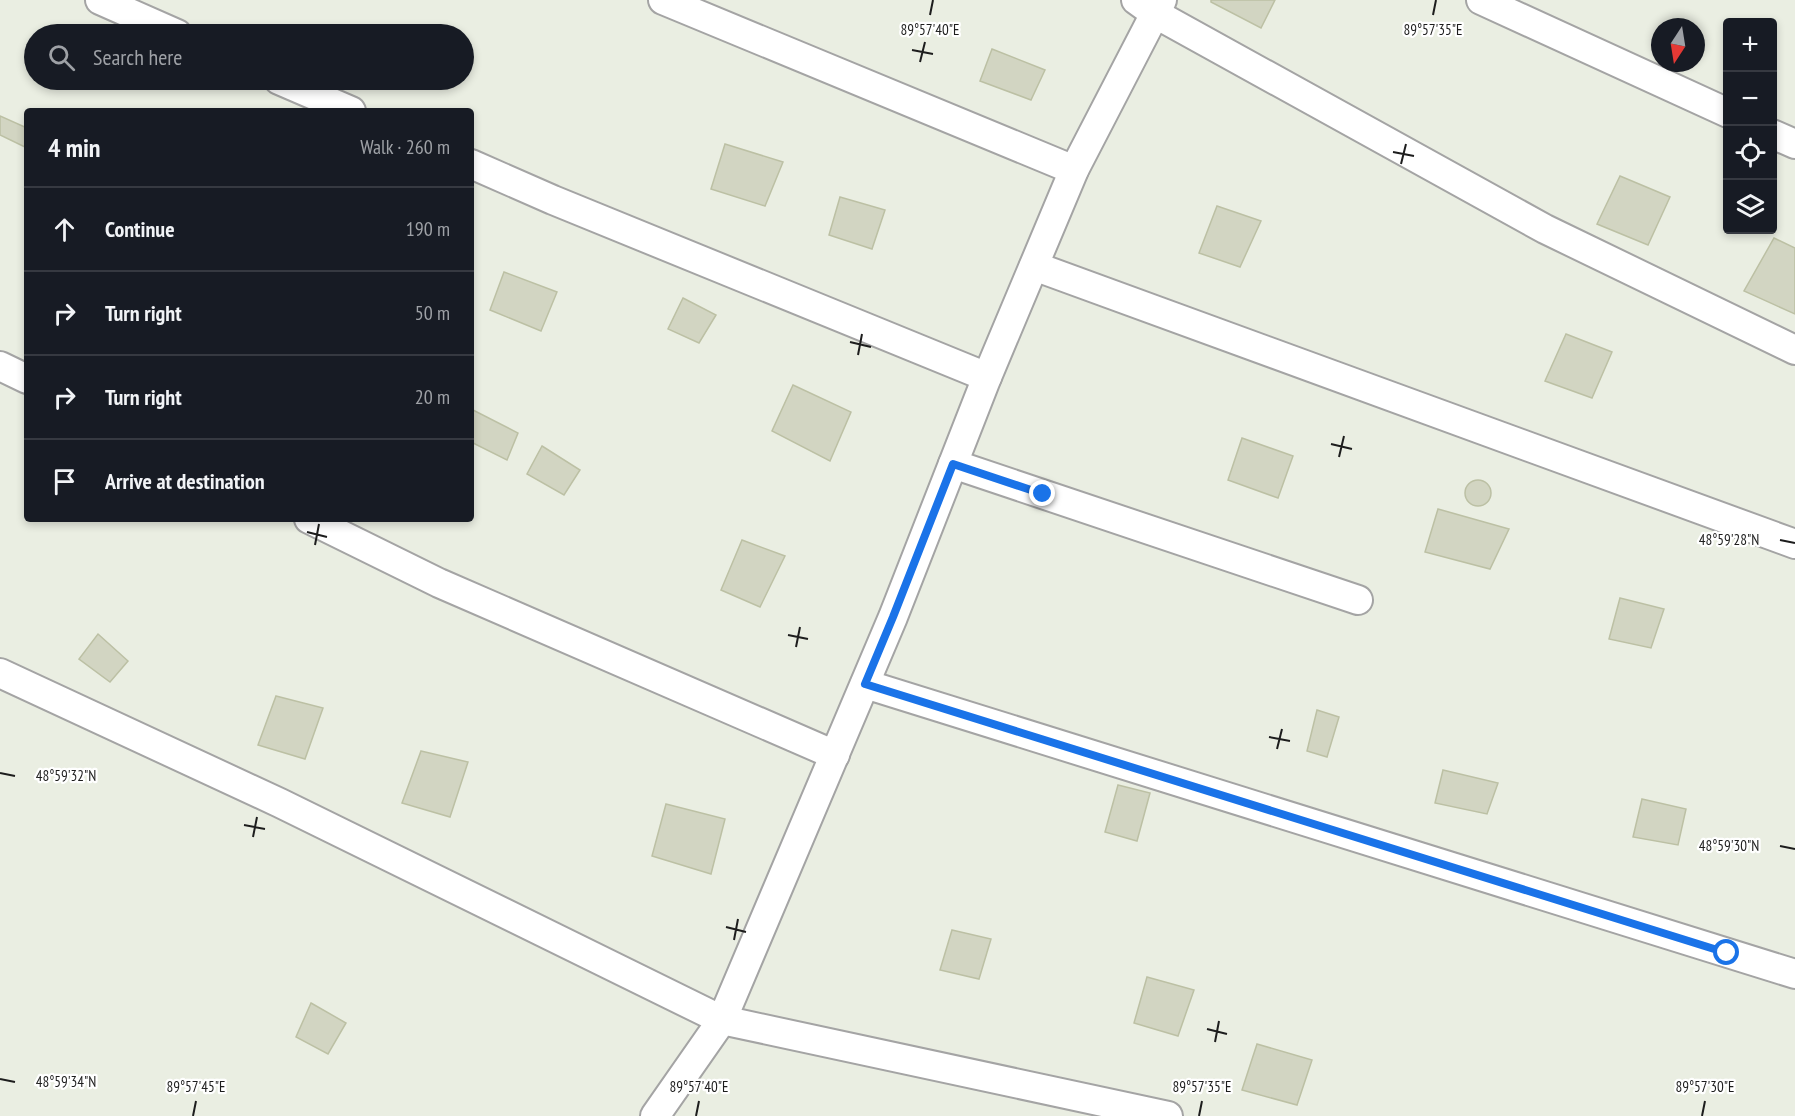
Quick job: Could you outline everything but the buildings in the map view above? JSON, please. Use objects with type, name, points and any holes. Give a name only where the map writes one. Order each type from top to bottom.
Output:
[{"type":"street","points":[[100,0],[154,24]]},
{"type":"street","points":[[663,0],[1074,170]]},
{"type":"street","points":[[1481,0],[1723,111]]},
{"type":"street","points":[[655,1116],[722,1020],[893,617],[987,377],[1074,170],[1151,4],[1545,230],[1795,350]]},
{"type":"street","points":[[302,90],[344,108]]},
{"type":"street","points":[[1777,136],[1795,144]]},
{"type":"street","points":[[474,165],[553,200],[987,377]]},
{"type":"street","points":[[1034,266],[1795,544]]},
{"type":"street","points":[[0,366],[24,378]]},
{"type":"street","points":[[953,464],[1358,600]]},
{"type":"street","points":[[315,522],[439,583],[835,755]]},
{"type":"street","points":[[0,673],[280,803],[722,1020],[1168,1116]]},
{"type":"street","points":[[865,684],[1795,974]]},
{"type":"route","points":[[1043,494],[953,464],[865,684],[1727,953]]}]
